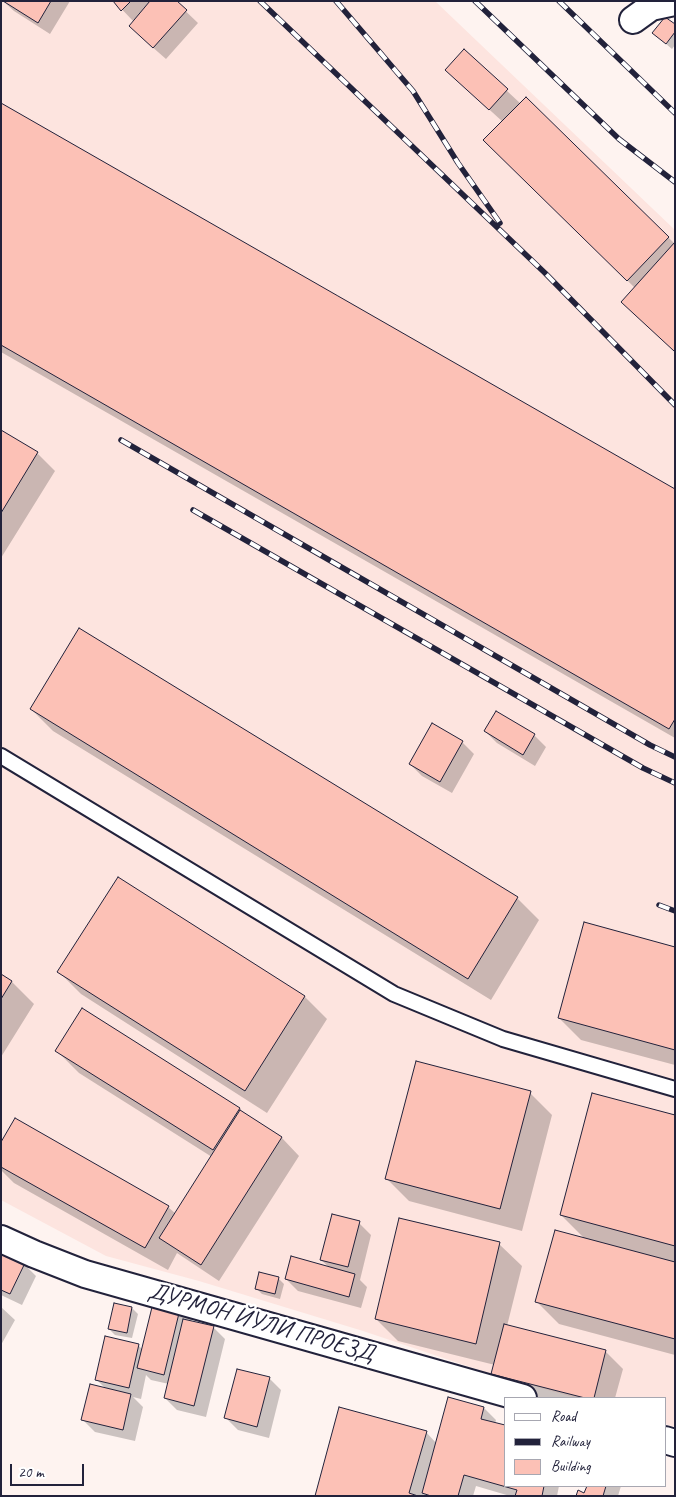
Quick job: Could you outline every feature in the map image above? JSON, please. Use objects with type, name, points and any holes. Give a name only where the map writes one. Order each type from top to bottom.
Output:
[{"type":"street","points":[[633,20],[651,6],[675,2]]},
{"type":"street","name":"ДУРМОН ЙУЛИ ПРОЕЗД","points":[[1,1239],[86,1274],[519,1397]]},
{"type":"lane","points":[[1,756],[394,994],[503,1039],[675,1089]]},
{"type":"shaded area","points":[[1,1],[435,1],[675,230],[675,1427],[666,1424],[666,1397],[572,1397],[491,1374],[363,1331],[199,1281],[106,1256],[1,1200]]},
{"type":"building","points":[[3,1],[51,1],[38,23]]},
{"type":"building","points":[[113,1],[131,1],[121,11]]},
{"type":"building","points":[[150,1],[177,1],[187,10],[153,48],[129,26]]},
{"type":"building","points":[[665,17],[675,24],[675,32],[666,44],[652,33]]},
{"type":"building","points":[[464,49],[508,89],[489,110],[445,70]]},
{"type":"building","points":[[526,97],[669,237],[627,281],[483,140]]},
{"type":"building","points":[[1,103],[675,489],[675,719],[669,729],[1,345]]},
{"type":"building","points":[[675,242],[675,350],[674,351],[621,302]]},
{"type":"building","points":[[1,430],[38,452],[1,513]]},
{"type":"building","points":[[79,628],[518,897],[468,979],[30,709]]},
{"type":"building","points":[[496,711],[535,734],[523,755],[484,731]]},
{"type":"building","points":[[432,723],[463,741],[440,782],[409,764]]},
{"type":"building","points":[[118,877],[305,996],[245,1091],[57,972]]},
{"type":"building","points":[[584,922],[675,947],[675,1050],[558,1018]]},
{"type":"building","points":[[1,974],[12,981],[1,999]]},
{"type":"building","points":[[82,1008],[240,1108],[213,1150],[55,1051]]},
{"type":"building","points":[[416,1061],[531,1091],[500,1209],[385,1179]]},
{"type":"building","points":[[592,1093],[675,1115],[675,1246],[560,1215]]},
{"type":"building","points":[[240,1110],[282,1137],[201,1265],[159,1238]]},
{"type":"building","points":[[15,1118],[169,1206],[145,1248],[1,1167],[1,1142]]},
{"type":"building","points":[[332,1214],[360,1221],[348,1267],[320,1260]]},
{"type":"building","points":[[399,1218],[500,1242],[476,1344],[375,1319]]},
{"type":"building","points":[[555,1230],[675,1262],[675,1339],[535,1302]]},
{"type":"building","points":[[1,1251],[25,1263],[10,1294],[1,1290]]},
{"type":"building","points":[[291,1256],[355,1274],[349,1297],[285,1279]]},
{"type":"building","points":[[259,1272],[279,1277],[275,1294],[255,1289]]},
{"type":"building","points":[[154,1299],[181,1305],[164,1375],[137,1368]]},
{"type":"building","points":[[114,1303],[132,1307],[127,1333],[108,1329]]},
{"type":"building","points":[[183,1319],[214,1326],[194,1406],[164,1398]]},
{"type":"building","points":[[504,1324],[606,1350],[594,1397],[581,1397],[491,1374]]},
{"type":"building","points":[[105,1336],[139,1344],[129,1388],[95,1380]]},
{"type":"building","points":[[237,1369],[270,1377],[257,1427],[224,1418]]},
{"type":"building","points":[[90,1384],[131,1394],[123,1430],[81,1420]]},
{"type":"building","points":[[448,1397],[484,1407],[481,1419],[503,1424],[503,1486],[464,1475],[458,1496],[431,1496],[422,1493]]},
{"type":"building","points":[[339,1407],[427,1431],[409,1493],[418,1496],[315,1496]]},
{"type":"building","points":[[506,1487],[544,1487],[542,1496],[515,1496],[517,1490]]},
{"type":"building","points":[[587,1487],[606,1487],[603,1496],[576,1496],[578,1490],[584,1493]]},
{"type":"railway","points":[[260,1],[545,273],[675,405]]},
{"type":"railway","points":[[336,1],[413,91],[458,163],[500,223]]},
{"type":"railway","points":[[475,1],[619,139],[675,182]]},
{"type":"railway","points":[[559,1],[675,113]]},
{"type":"railway","points":[[121,440],[650,745],[675,757]]},
{"type":"railway","points":[[193,510],[643,768],[675,783]]},
{"type":"railway","points":[[659,905],[675,911]]}]
